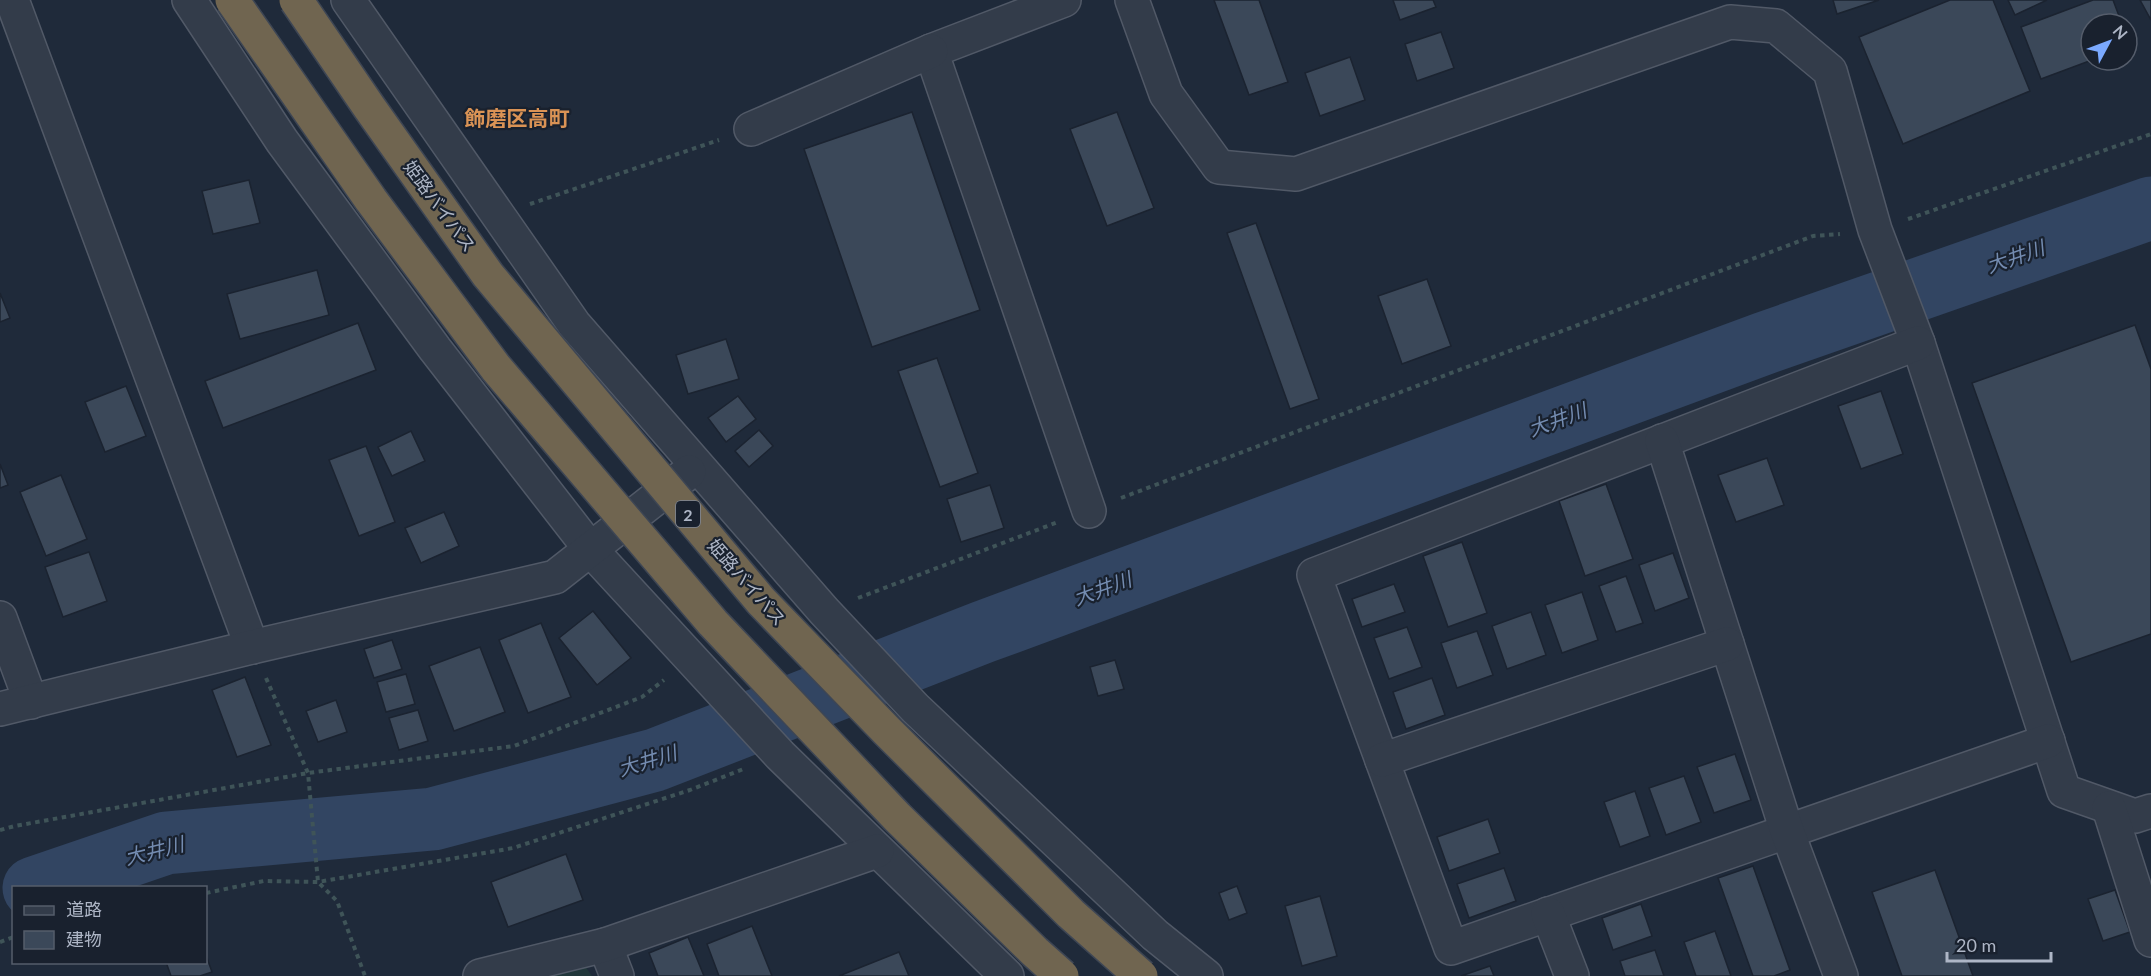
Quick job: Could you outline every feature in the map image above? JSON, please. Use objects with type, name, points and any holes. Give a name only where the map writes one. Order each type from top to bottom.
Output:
[{"type":"highway","points":[[232,0],[371,200],[496,368],[713,623],[897,817],[1062,976]]},
{"type":"highway","name":"姫路バイパス","points":[[296,0],[488,275],[761,602],[1054,897],[1141,976]]},
{"type":"street","points":[[12,0],[252,647]]},
{"type":"street","points":[[189,0],[296,160],[435,349],[591,550],[780,755],[1007,976]]},
{"type":"street","points":[[348,0],[574,324],[824,611],[915,708],[1155,934],[1206,976]]},
{"type":"street","points":[[751,129],[931,51],[1064,0]]},
{"type":"street","points":[[1132,0],[1166,94],[1220,167],[1296,174],[1730,22],[1776,26],[1830,71],[1875,230],[1918,343],[2064,791],[2135,816],[2151,811]]},
{"type":"street","points":[[931,51],[1089,511]]},
{"type":"street","points":[[1918,343],[1314,575],[1451,948],[2048,741]]},
{"type":"street","points":[[1662,441],[1787,831],[1841,976]]},
{"type":"street","points":[[0,709],[252,647],[555,577],[697,466]]},
{"type":"street","points":[[0,618],[32,702]]},
{"type":"street","points":[[1382,760],[1727,644]]},
{"type":"street","points":[[2109,808],[2151,940]]},
{"type":"street","points":[[480,976],[605,945],[877,851]]},
{"type":"street","points":[[1548,914],[1572,976]]},
{"type":"street","points":[[605,945],[617,976]]},
{"type":"path","points":[[497,215],[751,129]]},
{"type":"path","points":[[824,611],[1813,236],[1875,230],[2151,134]]},
{"type":"path","points":[[252,647],[308,773],[318,882],[338,901],[364,976]]},
{"type":"path","points":[[0,830],[27,823],[308,773],[513,746],[642,697],[690,659]]},
{"type":"path","points":[[207,893],[264,881],[318,882],[513,848],[690,790],[780,755]]},
{"type":"green space","points":[[585,966],[592,976],[536,976]]},
{"type":"building","points":[[1214,0],[1259,0],[1288,82],[1249,95]]},
{"type":"building","points":[[1393,0],[1433,0],[1436,7],[1400,20]]},
{"type":"building","points":[[1833,0],[1879,0],[1837,14]]},
{"type":"building","points":[[1950,0],[1993,0],[2030,91],[1903,144],[1859,37]]},
{"type":"building","points":[[2008,0],[2047,0],[2015,15]]},
{"type":"building","points":[[2093,0],[2113,0],[2118,12],[2079,12],[2079,65],[2041,79],[2021,27]]},
{"type":"building","points":[[2140,0],[2151,0],[2151,20]]},
{"type":"building","points":[[1441,32],[1454,68],[1417,81],[1405,44]]},
{"type":"building","points":[[1350,57],[1365,100],[1320,116],[1305,73]]},
{"type":"building","points":[[912,112],[980,310],[872,347],[804,149]]},
{"type":"building","points":[[1117,112],[1154,208],[1107,226],[1070,129]]},
{"type":"building","points":[[249,180],[260,223],[213,234],[202,191]]},
{"type":"building","points":[[1256,223],[1319,399],[1290,409],[1227,233]]},
{"type":"building","points":[[317,270],[329,315],[240,339],[227,294]]},
{"type":"building","points":[[1427,279],[1451,346],[1402,364],[1378,296]]},
{"type":"building","points":[[0,293],[10,318],[0,322]]},
{"type":"building","points":[[358,323],[376,370],[223,428],[205,381]]},
{"type":"building","points":[[2135,325],[2151,369],[2151,634],[2071,662],[1972,383]]},
{"type":"building","points":[[726,339],[739,379],[688,394],[676,355]]},
{"type":"building","points":[[937,358],[978,473],[940,487],[898,371]]},
{"type":"building","points":[[126,386],[146,436],[105,452],[85,402]]},
{"type":"building","points":[[1881,391],[1903,454],[1861,469],[1838,406]]},
{"type":"building","points":[[738,396],[756,419],[726,442],[708,418]]},
{"type":"building","points":[[759,430],[773,446],[749,467],[735,451]]},
{"type":"building","points":[[411,431],[425,461],[392,476],[378,447]]},
{"type":"building","points":[[366,446],[395,522],[359,536],[329,460]]},
{"type":"building","points":[[1767,458],[1784,505],[1736,522],[1718,475]]},
{"type":"building","points":[[0,464],[8,485],[0,488]]},
{"type":"building","points":[[61,475],[87,539],[46,556],[20,492]]},
{"type":"building","points":[[1606,484],[1633,559],[1585,576],[1559,501]]},
{"type":"building","points":[[990,485],[1004,528],[961,542],[947,499]]},
{"type":"building","points":[[444,512],[459,546],[421,563],[405,528]]},
{"type":"building","points":[[1462,542],[1487,613],[1448,627],[1423,556]]},
{"type":"building","points":[[89,552],[107,601],[63,617],[45,567]]},
{"type":"building","points":[[1673,553],[1689,598],[1655,611],[1639,565]]},
{"type":"building","points":[[1626,576],[1643,623],[1616,632],[1599,586]]},
{"type":"building","points":[[1394,584],[1405,612],[1362,627],[1352,599]]},
{"type":"building","points":[[1582,592],[1598,640],[1562,653],[1545,605]]},
{"type":"building","points":[[593,611],[631,658],[597,685],[559,638]]},
{"type":"building","points":[[1531,612],[1546,655],[1507,669],[1492,626]]},
{"type":"building","points":[[541,623],[571,697],[528,713],[499,640]]},
{"type":"building","points":[[1407,627],[1422,667],[1389,679],[1374,638]]},
{"type":"building","points":[[1477,631],[1493,675],[1457,688],[1441,643]]},
{"type":"building","points":[[392,640],[402,669],[374,678],[364,649]]},
{"type":"building","points":[[480,647],[505,712],[454,731],[429,666]]},
{"type":"building","points":[[1115,660],[1124,689],[1098,696],[1090,667]]},
{"type":"building","points":[[406,674],[415,704],[386,712],[377,682]]},
{"type":"building","points":[[245,677],[271,745],[237,757],[212,690]]},
{"type":"building","points":[[1432,678],[1445,715],[1406,729],[1393,692]]},
{"type":"building","points":[[336,700],[347,732],[318,742],[306,711]]},
{"type":"building","points":[[418,710],[428,741],[399,750],[389,718]]},
{"type":"building","points":[[1735,754],[1751,800],[1714,813],[1697,767]]},
{"type":"building","points":[[1684,776],[1701,822],[1666,835],[1649,788]]},
{"type":"building","points":[[1635,791],[1650,836],[1620,847],[1604,802]]},
{"type":"building","points":[[1488,819],[1500,853],[1449,871],[1437,837]]},
{"type":"building","points":[[566,854],[583,900],[508,927],[491,882]]},
{"type":"building","points":[[1753,866],[1790,970],[1774,976],[1753,976],[1718,878]]},
{"type":"building","points":[[1504,868],[1516,901],[1469,918],[1457,884]]},
{"type":"building","points":[[1935,870],[1973,976],[1902,976],[1872,892]]},
{"type":"building","points":[[1237,886],[1247,913],[1229,920],[1219,893]]},
{"type":"building","points":[[2115,890],[2130,932],[2103,941],[2088,899]]},
{"type":"building","points":[[1320,896],[1337,956],[1302,966],[1285,906]]},
{"type":"building","points":[[1641,904],[1652,936],[1613,950],[1602,918]]},
{"type":"building","points":[[752,926],[772,976],[719,976],[707,944]]},
{"type":"building","points":[[1715,931],[1731,976],[1696,976],[1684,942]]},
{"type":"building","points":[[688,937],[704,976],[658,976],[649,953]]},
{"type":"building","points":[[1655,950],[1664,976],[1625,976],[1620,961]]},
{"type":"building","points":[[899,952],[909,976],[839,976]]},
{"type":"building","points":[[207,958],[212,972],[200,976],[171,976],[167,964],[207,964]]},
{"type":"building","points":[[1490,966],[1494,976],[1461,976]]},
{"type":"waterway","name":"大井川","points":[[40,886],[166,843],[433,819],[655,760],[983,632],[1765,343],[2151,208]]},
{"type":"district","name":"飾磨区高町","points":[[517,117]]}]
